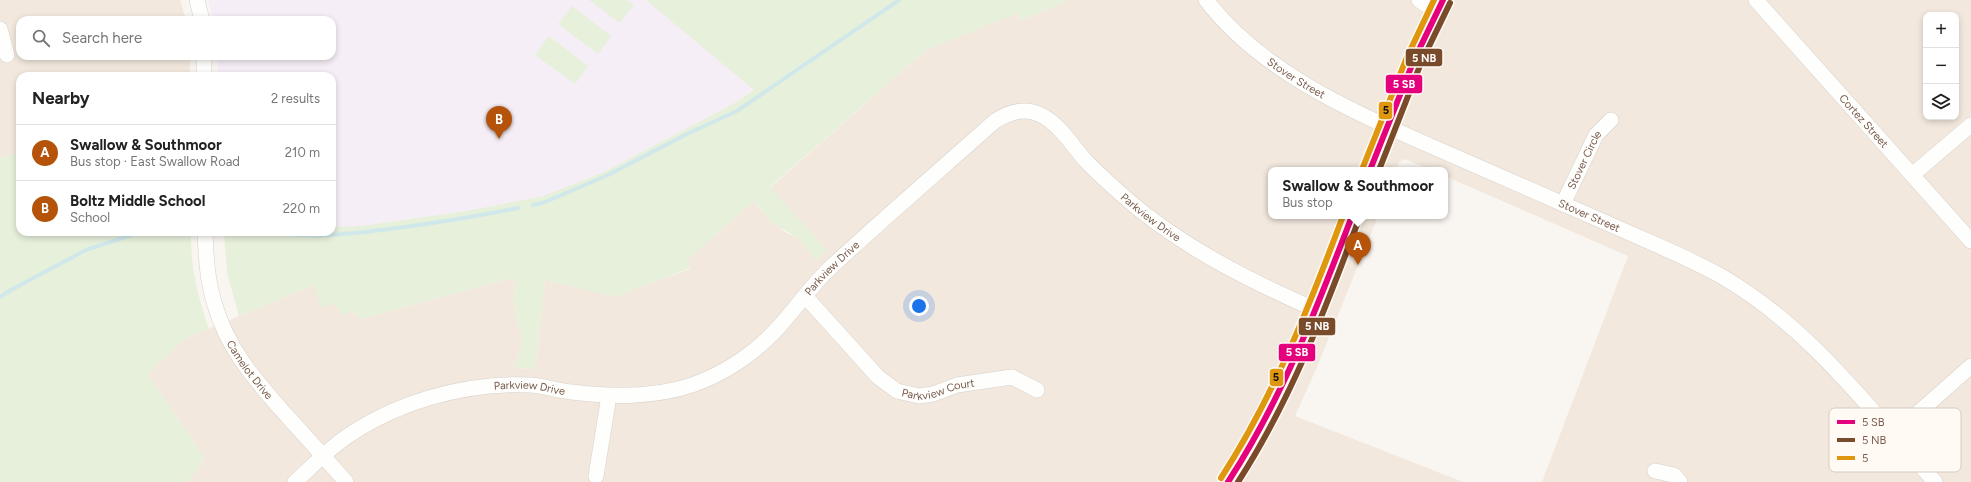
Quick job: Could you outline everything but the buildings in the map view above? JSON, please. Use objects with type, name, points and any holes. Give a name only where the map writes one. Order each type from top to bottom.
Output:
[{"type":"street","points":[[197,0],[201,16]]},
{"type":"street","points":[[1371,167],[1414,60],[1440,6],[1419,0]]},
{"type":"street","name":"Cortez Street","points":[[1756,0],[1971,241]]},
{"type":"street","name":"Stover Street","points":[[1211,2],[1233,30],[1262,55],[1293,77],[1387,126],[1693,262],[1747,293],[1785,321],[1814,347],[1869,408]]},
{"type":"street","points":[[0,29],[7,55]]},
{"type":"street","points":[[204,60],[204,72]]},
{"type":"street","name":"Parkview Drive","points":[[295,482],[338,443],[386,415],[421,401],[468,389],[532,385],[572,392],[609,396],[637,396],[666,392],[691,385],[711,377],[734,365],[752,352],[774,332],[827,270],[995,121],[1005,114],[1017,111],[1029,111],[1051,121],[1087,162],[1121,194],[1155,222],[1191,247],[1269,289],[1316,310]]},
{"type":"street","name":"Stover Circle","points":[[1563,204],[1596,135],[1611,120]]},
{"type":"street","points":[[1912,175],[1971,125]]},
{"type":"street","points":[[1228,482],[1260,432],[1280,390],[1316,310],[1351,219]]},
{"type":"street","name":"Camelot Drive","points":[[206,236],[209,280],[214,301],[222,326],[235,352],[251,376],[346,482]]},
{"type":"street","name":"Parkview Court","points":[[805,296],[878,377],[896,391],[919,396],[934,394],[957,385],[1012,377],[1037,390]]},
{"type":"street","points":[[1924,408],[1971,366]]},
{"type":"street","points":[[596,476],[609,396]]},
{"type":"street","points":[[1655,471],[1674,475],[1680,482]]},
{"type":"street","name":"Stover Street","points":[[1926,472],[1935,482]]},
{"type":"shaded area","points":[[0,0],[180,0],[185,16],[16,16],[16,60],[190,60],[190,72],[16,72],[16,154],[0,158]]},
{"type":"shaded area","points":[[208,0],[884,0],[731,105],[602,173],[543,196],[466,211],[361,226],[336,227],[336,72],[218,72],[217,60],[336,60],[336,16],[212,16]]},
{"type":"shaded area","points":[[1070,0],[1971,0],[1971,482],[1542,482],[1628,256],[1448,177],[1448,167],[1423,167],[1405,159],[1399,162],[1397,167],[1268,167],[1268,219],[1377,219],[1317,367],[1295,416],[1463,482],[188,482],[205,458],[147,374],[184,339],[314,285],[339,309],[352,311],[361,319],[507,279],[515,280],[515,315],[522,337],[521,350],[514,368],[535,369],[545,280],[616,296],[690,269],[687,260],[754,201],[762,212],[785,232],[798,238],[816,260],[826,250],[770,188],[926,50],[1018,12],[1019,21]]},
{"type":"green space","points":[[589,0],[627,0],[634,5],[620,23]]},
{"type":"green space","points":[[646,0],[1070,0],[1019,21],[1018,13],[926,50],[770,187],[827,250],[816,260],[798,238],[771,222],[754,201],[687,260],[690,268],[616,297],[545,280],[535,369],[514,368],[521,350],[522,337],[515,315],[515,280],[507,279],[361,319],[352,311],[342,315],[339,309],[332,303],[321,308],[314,285],[239,316],[227,273],[224,236],[336,236],[336,227],[361,226],[466,211],[543,196],[602,173],[731,105],[754,90]]},
{"type":"green space","points":[[572,6],[611,36],[598,54],[558,24]]},
{"type":"green space","points":[[549,36],[588,66],[575,84],[535,55]]},
{"type":"green space","points":[[16,154],[16,236],[191,236],[193,269],[201,305],[209,329],[184,339],[147,374],[205,458],[188,482],[0,482],[0,158]]},
{"type":"waterway","points":[[533,205],[545,202],[608,175],[687,134],[737,111],[899,0]]},
{"type":"waterway","points":[[336,234],[434,223],[518,208]]},
{"type":"waterway","points":[[0,297],[86,250],[129,236]]},
{"type":"transit line","name":"5","points":[[1363,167],[1407,57],[1434,0]]},
{"type":"transit line","points":[[1371,167],[1414,60],[1443,0]]},
{"type":"transit line","points":[[1380,167],[1421,63],[1450,3]]},
{"type":"transit line","name":"5","points":[[1221,478],[1258,415],[1274,383],[1317,284],[1342,219]]},
{"type":"transit line","points":[[1228,482],[1247,451],[1282,386],[1312,319],[1351,219]]},
{"type":"transit line","points":[[1238,482],[1257,451],[1291,387],[1320,321],[1359,219]]},
{"type":"place","name":"Boltz Middle School","points":[[499,139]]},
{"type":"place","name":"Swallow & Southmoor","points":[[1358,265]]}]
